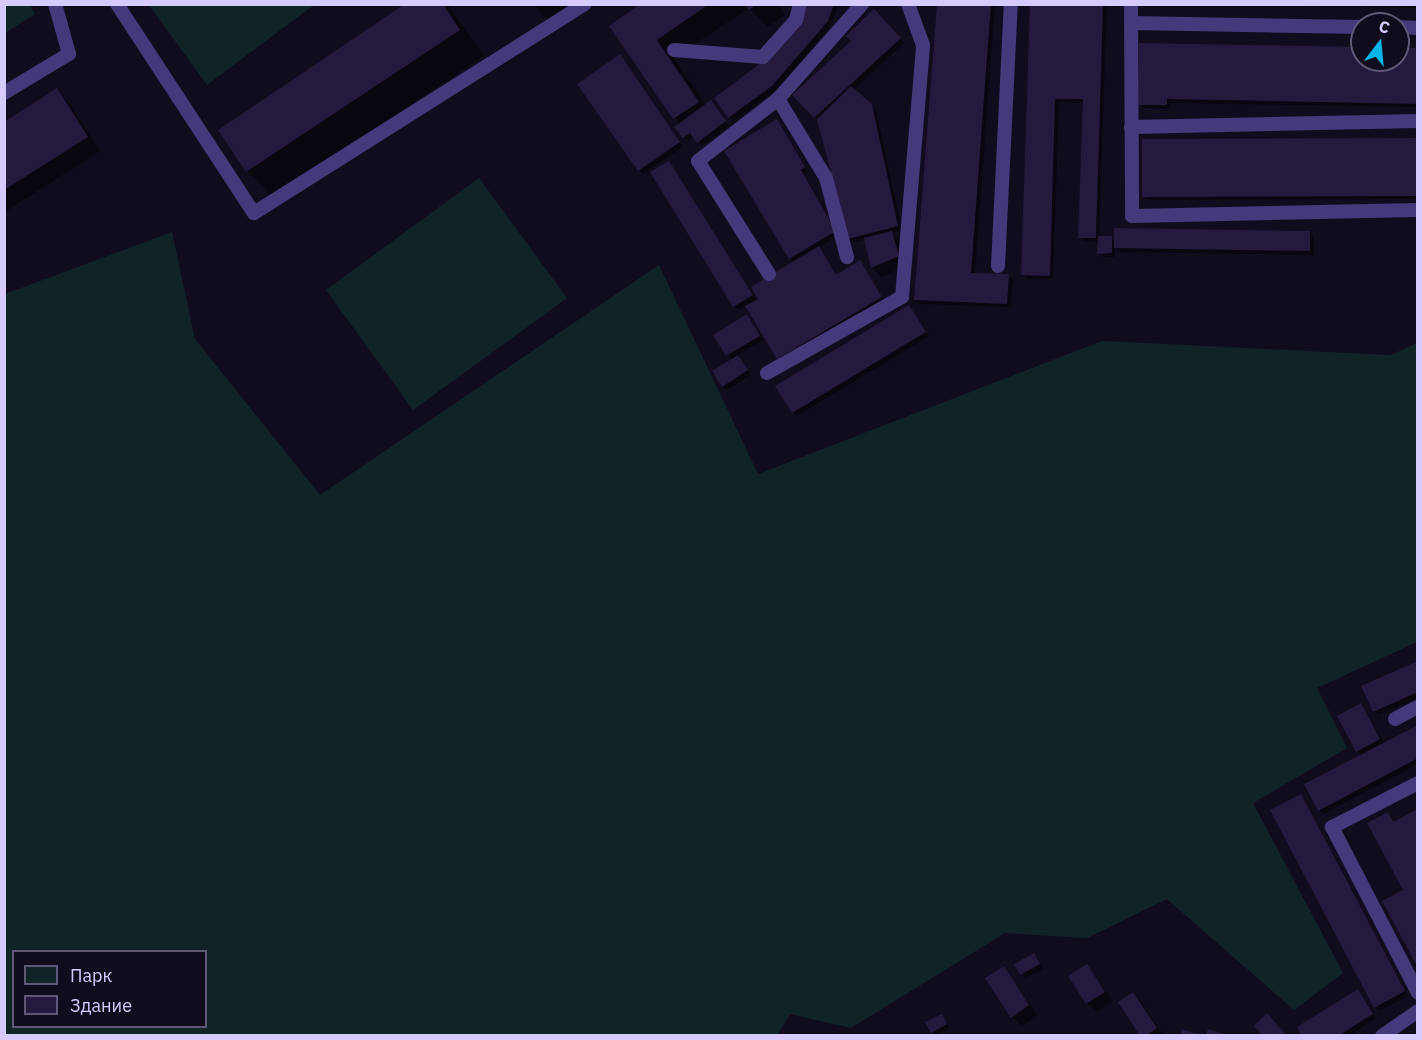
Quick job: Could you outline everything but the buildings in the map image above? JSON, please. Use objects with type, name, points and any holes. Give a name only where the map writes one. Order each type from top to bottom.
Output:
[{"type":"lane","points":[[4,93],[69,54],[56,4]]},
{"type":"lane","points":[[117,4],[254,213],[585,4]]},
{"type":"lane","points":[[674,50],[763,57],[796,20],[801,4]]},
{"type":"lane","points":[[769,274],[698,161],[778,99],[862,4]]},
{"type":"lane","points":[[767,373],[902,297],[923,45],[908,4]]},
{"type":"lane","points":[[998,266],[1011,4]]},
{"type":"lane","points":[[1131,4],[1132,216],[1418,210]]},
{"type":"lane","points":[[1131,23],[1350,27]]},
{"type":"lane","points":[[778,99],[826,178],[847,257]]},
{"type":"lane","points":[[1131,127],[1418,122]]},
{"type":"lane","points":[[1395,719],[1418,707]]},
{"type":"lane","points":[[1418,783],[1332,827],[1418,993]]},
{"type":"lane","points":[[1382,1035],[1418,1011]]},
{"type":"green space","points":[[5,4],[30,5],[35,14],[5,33]]},
{"type":"green space","points":[[149,5],[314,5],[207,85]]},
{"type":"green space","points":[[479,178],[567,298],[413,410],[326,290]]},
{"type":"green space","points":[[172,232],[195,339],[320,495],[659,265],[758,474],[1102,341],[1391,355],[1417,343],[1417,642],[1317,688],[1347,748],[1253,803],[1343,973],[1294,1010],[1167,899],[1087,938],[1005,933],[851,1028],[790,1014],[777,1036],[5,1035],[5,294]]}]
